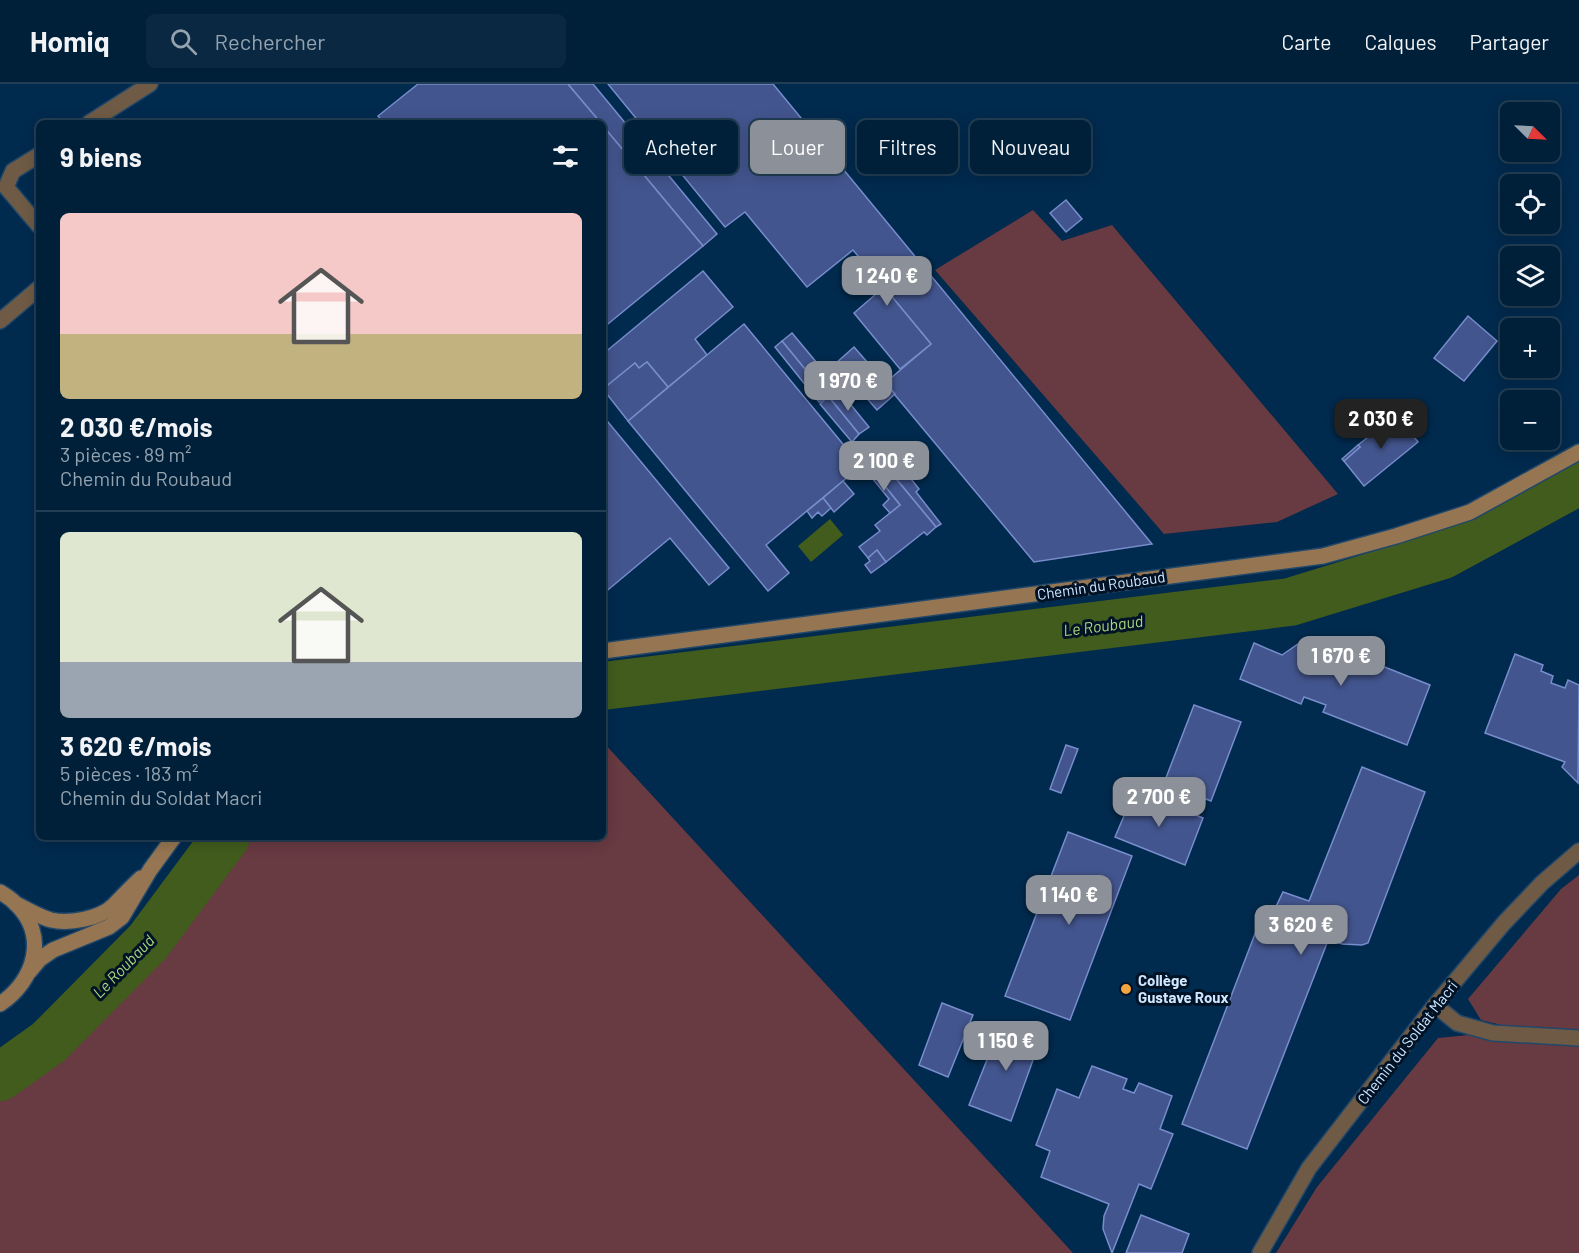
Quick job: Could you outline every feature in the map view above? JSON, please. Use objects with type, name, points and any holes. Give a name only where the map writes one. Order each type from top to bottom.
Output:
[{"type":"street","points":[[94,120],[150,84]]},
{"type":"street","points":[[36,157],[13,171],[3,183],[36,222]]},
{"type":"street","points":[[0,321],[36,291]]},
{"type":"street","name":"Chemin du Roubaud","points":[[606,651],[1323,556],[1470,512],[1579,452]]},
{"type":"street","points":[[29,972],[40,959],[53,950],[109,927],[122,917],[150,870],[172,840]]},
{"type":"street","name":"Chemin du Soldat Macri","points":[[1260,1253],[1309,1168],[1435,1005],[1504,923],[1542,883],[1579,851]]},
{"type":"street","points":[[0,892],[16,903],[53,920],[67,921],[94,916],[113,906],[124,892],[150,870]]},
{"type":"street","points":[[0,1004],[13,995],[26,979],[33,960],[34,939],[28,920],[16,903]]},
{"type":"street","points":[[1435,1005],[1457,1023],[1493,1033],[1579,1038]]},
{"type":"shaded area","points":[[1033,210],[1062,241],[1112,225],[1338,494],[1277,522],[1164,534],[935,270]]},
{"type":"shaded area","points":[[830,519],[843,535],[811,562],[798,546]]},
{"type":"shaded area","points":[[606,745],[1073,1253],[0,1253],[0,1099],[73,1043],[160,942],[236,840],[606,840]]},
{"type":"shaded area","points":[[1579,875],[1579,1031],[1505,1026],[1481,1020],[1468,999],[1561,889]]},
{"type":"shaded area","points":[[1479,1034],[1579,1043],[1579,1253],[1276,1253],[1317,1187],[1438,1038]]},
{"type":"building","points":[[418,84],[568,84],[598,120],[381,120],[378,116]]},
{"type":"building","points":[[568,84],[593,84],[624,122],[624,151],[606,130],[606,120],[598,120]]},
{"type":"building","points":[[608,84],[773,84],[803,120],[750,120],[750,174],[845,174],[845,171],[1152,544],[1034,562],[885,383],[931,344],[853,250],[807,287],[745,212],[725,227],[682,174],[738,174],[738,120],[637,120]]},
{"type":"building","points":[[606,130],[624,151],[624,174],[643,174],[703,246],[606,326]]},
{"type":"building","points":[[643,174],[667,174],[717,234],[703,246]]},
{"type":"building","points":[[1066,200],[1082,219],[1066,232],[1050,213]]},
{"type":"building","points":[[703,271],[733,307],[695,339],[707,355],[668,387],[647,362],[639,368],[635,363],[606,387],[606,352]]},
{"type":"building","points":[[884,287],[931,344],[900,369],[854,313]]},
{"type":"building","points":[[1468,316],[1497,341],[1464,381],[1434,358]]},
{"type":"building","points":[[744,324],[861,466],[766,545],[789,573],[768,591],[628,421]]},
{"type":"building","points":[[792,333],[837,387],[827,396],[782,341]]},
{"type":"building","points":[[782,341],[827,396],[819,402],[775,347]]},
{"type":"building","points":[[854,347],[895,394],[877,410],[836,363]]},
{"type":"building","points":[[647,362],[668,387],[628,421],[606,393],[606,387],[635,363],[639,368]]},
{"type":"building","points":[[838,389],[869,427],[859,434],[828,396]]},
{"type":"building","points":[[828,396],[859,434],[852,442],[820,404]]},
{"type":"building","points":[[1396,415],[1418,442],[1364,486],[1344,461],[1360,447],[1358,445]]},
{"type":"building","points":[[606,420],[729,568],[709,585],[670,538],[606,591]]},
{"type":"building","points":[[1358,445],[1360,447],[1344,461],[1342,459]]},
{"type":"building","points":[[888,450],[919,489],[916,492],[941,524],[936,527],[878,457]]},
{"type":"building","points":[[878,457],[936,527],[927,535],[924,532],[886,562],[877,550],[868,558],[859,547],[880,531],[875,525],[900,505],[868,465]]},
{"type":"building","points":[[868,465],[900,505],[890,513],[883,505],[889,499],[864,468]]},
{"type":"building","points":[[843,481],[854,494],[834,512],[823,498]]},
{"type":"building","points":[[823,498],[831,508],[822,516],[818,512],[812,518],[807,511]]},
{"type":"building","points":[[877,550],[886,562],[871,573],[865,565],[870,561],[868,558]]},
{"type":"building","points":[[1254,643],[1282,655],[1298,644],[1329,645],[1430,685],[1407,745],[1323,712],[1326,705],[1304,697],[1301,704],[1240,679]]},
{"type":"building","points":[[1515,654],[1543,665],[1541,671],[1553,676],[1551,683],[1565,688],[1568,680],[1579,685],[1578,783],[1562,767],[1565,762],[1485,733]]},
{"type":"building","points":[[1194,705],[1241,722],[1211,801],[1164,783]]},
{"type":"building","points":[[1066,745],[1078,749],[1061,793],[1050,789]]},
{"type":"building","points":[[1362,767],[1425,792],[1368,943],[1342,944],[1329,938],[1247,1149],[1182,1124],[1263,913],[1271,917],[1283,892],[1309,901]]},
{"type":"building","points":[[1135,790],[1203,818],[1185,865],[1115,837]]},
{"type":"building","points":[[1068,832],[1132,856],[1070,1020],[1005,996]]},
{"type":"building","points":[[942,1003],[973,1015],[948,1077],[919,1065]]},
{"type":"building","points":[[1002,1022],[1041,1038],[1011,1121],[969,1105]]},
{"type":"building","points":[[1092,1066],[1127,1079],[1123,1089],[1134,1093],[1139,1083],[1172,1096],[1160,1129],[1173,1134],[1151,1189],[1139,1184],[1112,1253],[1103,1229],[1104,1216],[1109,1204],[1041,1177],[1050,1151],[1036,1145],[1057,1089],[1079,1098]]},
{"type":"building","points":[[1141,1215],[1189,1234],[1182,1253],[1126,1253]]},
{"type":"waterway","name":"Le Roubaud","points":[[606,686],[1290,602],[1443,555],[1579,481]]},
{"type":"waterway","name":"Le Roubaud","points":[[0,1077],[49,1042],[148,942],[224,840]]},
{"type":"place","name":"Collège Gustave Roux","points":[[1126,989]]}]
